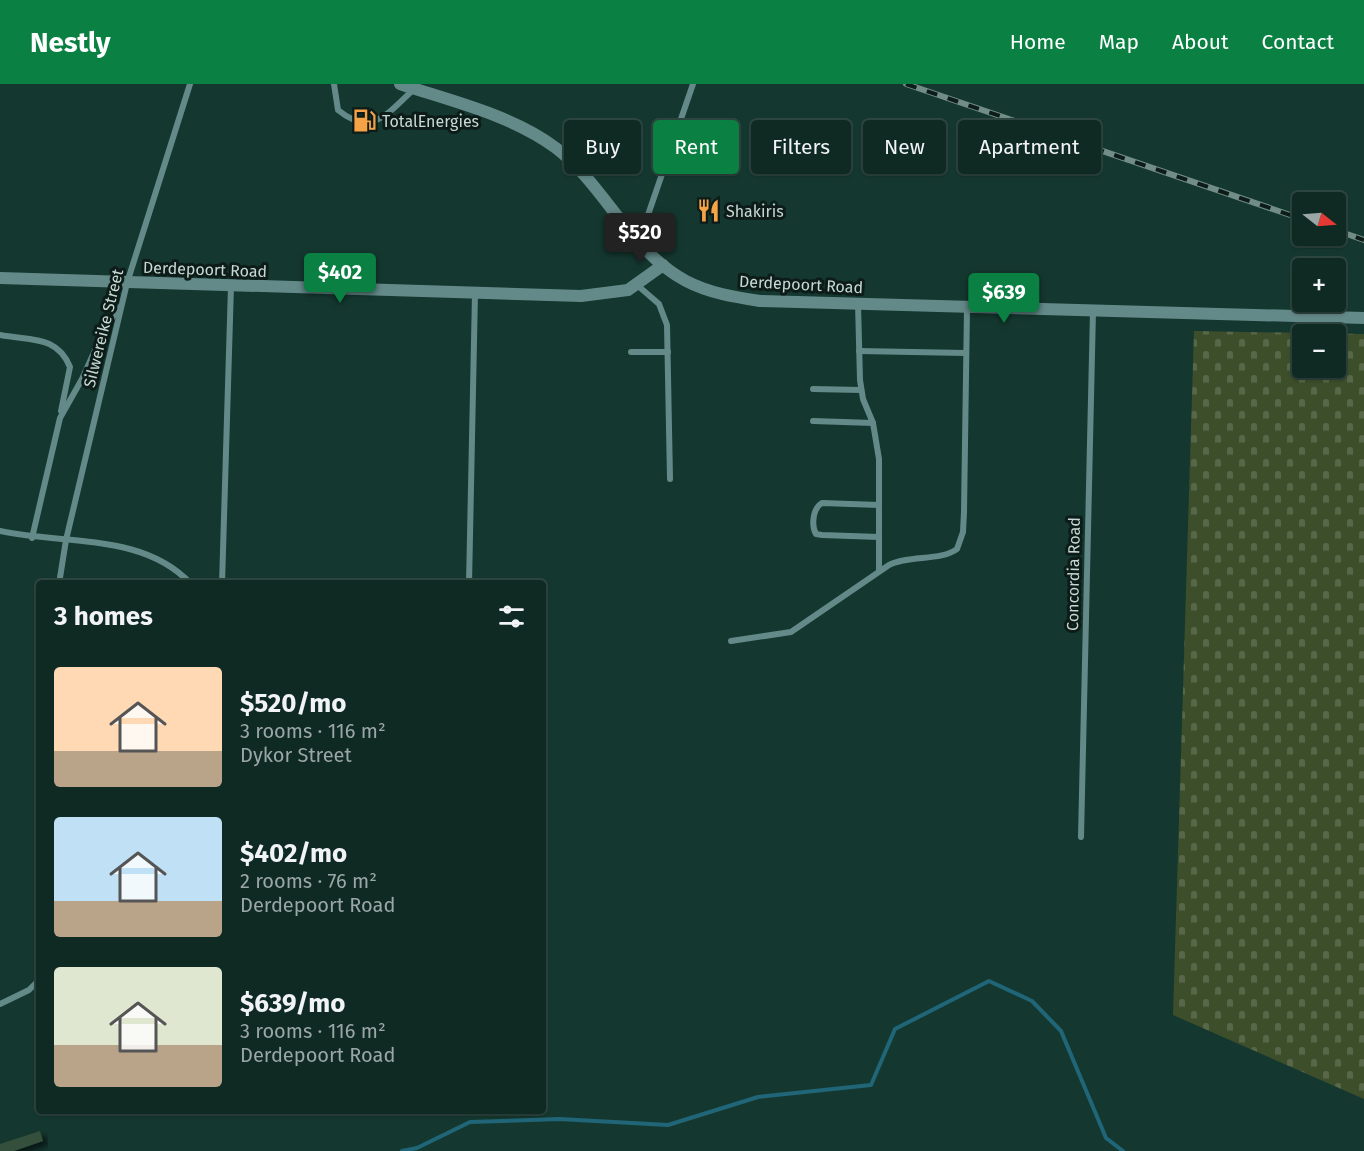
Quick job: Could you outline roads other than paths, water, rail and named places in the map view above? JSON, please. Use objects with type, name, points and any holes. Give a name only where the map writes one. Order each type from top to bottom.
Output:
[{"type":"street","points":[[400,84],[505,121],[553,146],[582,171],[639,241],[663,266]]},
{"type":"street","name":"Derdepoort Road","points":[[0,278],[581,296],[611,294],[637,285],[663,266],[686,281],[710,292],[760,302],[1364,318]]},
{"type":"lane","name":"Silwereike Street","points":[[60,580],[66,540],[128,283],[190,84]]},
{"type":"lane","points":[[334,84],[338,110],[344,115],[373,123],[380,120],[414,89]]},
{"type":"lane","points":[[639,241],[693,84]]},
{"type":"lane","points":[[637,285],[659,304],[665,314],[668,352],[670,479]]},
{"type":"lane","points":[[222,580],[231,286]]},
{"type":"lane","points":[[469,580],[475,293]]},
{"type":"lane","points":[[60,418],[82,380],[106,326],[123,303]]},
{"type":"lane","points":[[858,304],[861,390],[873,423],[879,459],[879,570]]},
{"type":"lane","points":[[731,641],[775,637],[791,632],[879,570],[896,561],[953,552],[960,543],[964,512],[967,308]]},
{"type":"lane","name":"Concordia Road","points":[[1081,837],[1093,311]]},
{"type":"lane","points":[[0,335],[51,343],[66,357],[70,367],[32,538]]},
{"type":"lane","points":[[859,351],[966,353]]},
{"type":"lane","points":[[631,352],[668,352]]},
{"type":"lane","points":[[813,390],[861,390]]},
{"type":"lane","points":[[813,421],[873,423]]},
{"type":"lane","points":[[879,505],[822,503],[815,512],[814,529],[816,534],[822,535],[879,537]]},
{"type":"lane","points":[[0,531],[32,538],[139,549],[175,569],[187,580]]},
{"type":"lane","points":[[0,1004],[29,990],[36,983]]},
{"type":"waterway","points":[[402,1151],[417,1148],[470,1122],[559,1119],[668,1125],[758,1097],[871,1085],[895,1029],[989,981],[1032,1001],[1061,1031],[1106,1138],[1123,1151]]},
{"type":"railway","points":[[906,84],[1292,216]]},
{"type":"railway","points":[[1346,234],[1364,240]]},
{"type":"place","name":"TotalEnergies","points":[[364,121]]},
{"type":"place","name":"Shakiris","points":[[708,211]]}]
